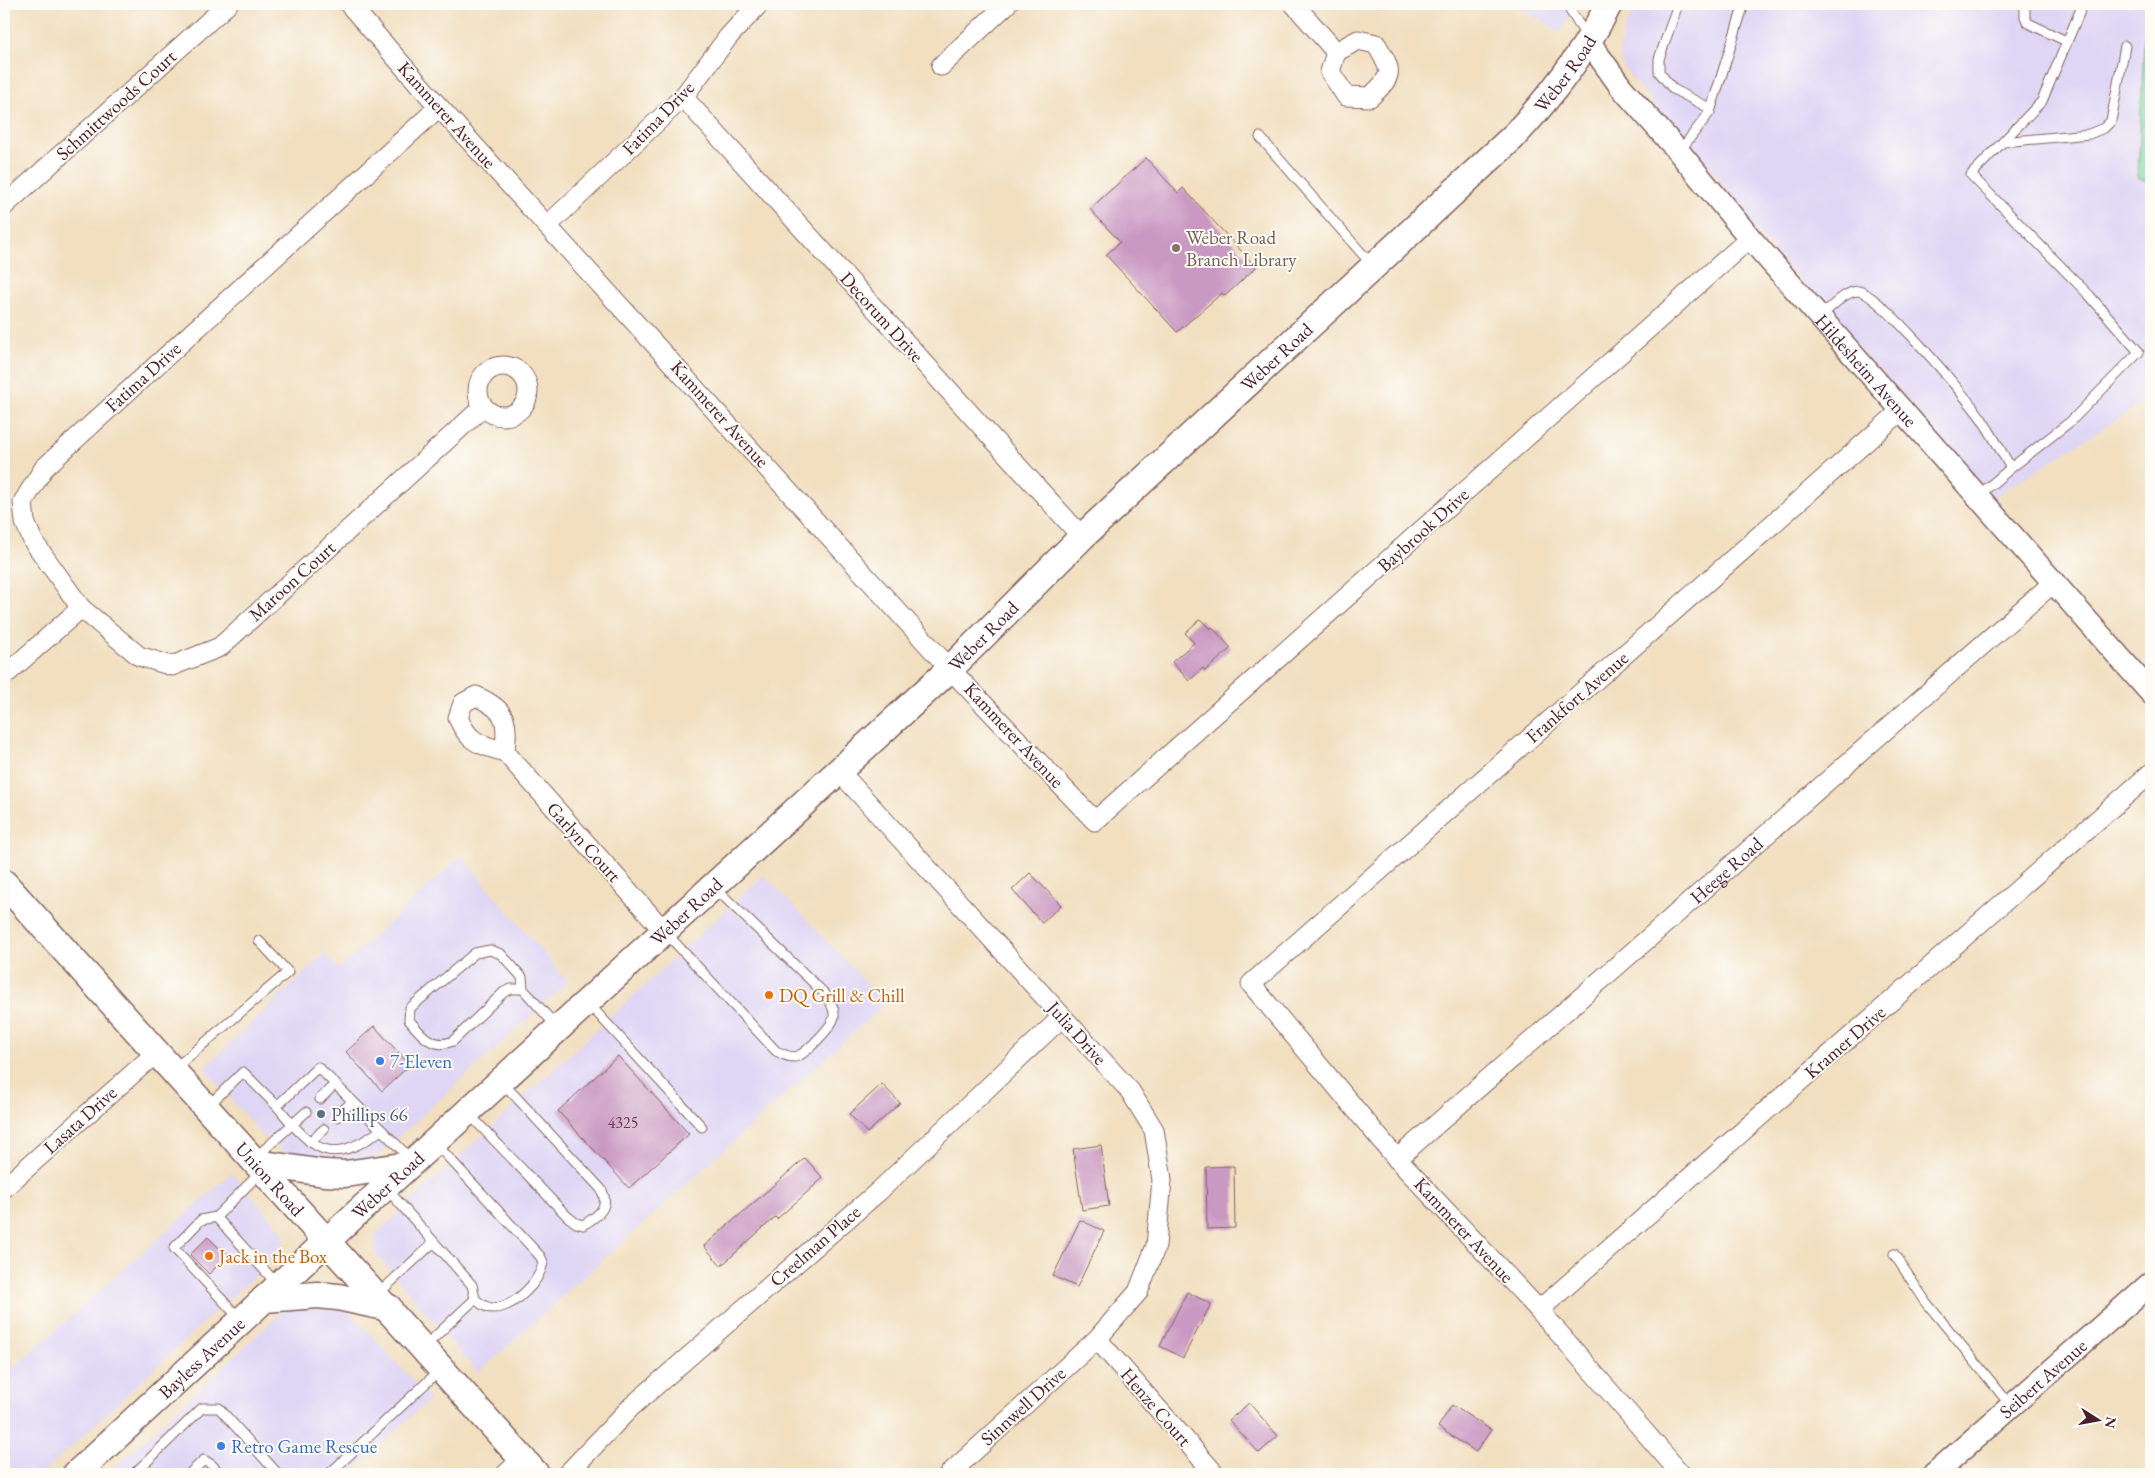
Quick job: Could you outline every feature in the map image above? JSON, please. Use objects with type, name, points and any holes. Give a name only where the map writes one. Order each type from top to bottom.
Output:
[{"type":"main road","name":"Weber Road","points":[[326,1241],[950,669],[1082,537],[1512,137],[1556,88],[1589,42],[1609,4]]},
{"type":"main road","name":"Union Road","points":[[4,883],[383,1302],[441,1368],[521,1469]]},
{"type":"main road","points":[[258,1164],[345,1174],[411,1163]]},
{"type":"main road","name":"Bayless Avenue","points":[[76,1474],[326,1241]]},
{"type":"main road","points":[[271,1293],[320,1295],[383,1302]]},
{"type":"street","name":"Schmittwoods Court","points":[[4,206],[228,4]]},
{"type":"street","name":"Kammerer Avenue","points":[[349,4],[439,107],[950,669],[1095,821]]},
{"type":"street","name":"Fatima Drive","points":[[548,225],[683,97],[728,36],[759,4]]},
{"type":"street","points":[[941,66],[1007,4]]},
{"type":"street","points":[[1294,4],[1336,52]]},
{"type":"street","name":"Hildesheim Avenue","points":[[1589,42],[1621,87],[1679,152],[1750,238],[2150,689]]},
{"type":"street","name":"Decorum Drive","points":[[683,97],[1082,537]]},
{"type":"street","name":"Fatima Drive","points":[[82,608],[33,541],[25,522],[23,502],[44,468],[439,107]]},
{"type":"street","name":"Baybrook Drive","points":[[1095,821],[1750,238]]},
{"type":"street","name":"Maroon Court","points":[[82,608],[139,656],[172,666],[220,647],[483,407]]},
{"type":"street","name":"Frankfort Avenue","points":[[1251,984],[1902,409]]},
{"type":"street","name":"Heege Road","points":[[1397,1159],[2054,582]]},
{"type":"street","points":[[4,676],[82,608]]},
{"type":"street","name":"Garlyn Court","points":[[504,752],[664,931]]},
{"type":"street","name":"Julia Drive","points":[[839,771],[1130,1091],[1154,1130],[1162,1180],[1156,1246],[1138,1292],[1097,1339]]},
{"type":"street","name":"Kramer Drive","points":[[1539,1310],[2151,773]]},
{"type":"street","name":"Kammerer Avenue","points":[[1251,984],[1397,1159],[1539,1310],[1681,1474]]},
{"type":"street","name":"Creelman Place","points":[[567,1474],[631,1407],[879,1191],[1062,1017]]},
{"type":"street","name":"Lasata Drive","points":[[4,1188],[164,1061]]},
{"type":"street","name":"Seibert Avenue","points":[[1934,1474],[2151,1283]]},
{"type":"street","name":"Sinnwell Drive","points":[[949,1474],[1097,1339]]},
{"type":"street","name":"Henze Court","points":[[1097,1339],[1215,1474]]},
{"type":"lane","points":[[1566,4],[1589,42]]},
{"type":"lane","points":[[1678,4],[1659,59],[1659,72],[1673,89],[1711,109]]},
{"type":"lane","points":[[1679,152],[1711,109],[1744,4]]},
{"type":"lane","points":[[2026,4],[2025,17],[2028,23],[2066,41]]},
{"type":"lane","points":[[1978,496],[2071,421],[2139,352],[2089,295],[1971,175],[2042,100],[2083,4]]},
{"type":"lane","points":[[2003,142],[2089,134],[2104,128],[2111,121],[2125,46]]},
{"type":"lane","points":[[1260,137],[1373,267]]},
{"type":"lane","points":[[1820,317],[1849,293],[1858,291],[1866,294],[1883,306],[1964,396],[1982,420],[2011,468]]},
{"type":"lane","points":[[664,931],[776,1051],[789,1057],[799,1056],[830,1027],[835,1016],[833,1006],[825,994],[713,887]]},
{"type":"lane","points":[[164,1061],[288,972],[259,941]]},
{"type":"lane","points":[[523,989],[504,992],[452,1041],[444,1045],[437,1045],[429,1040],[409,1020],[410,1008],[475,953],[483,950],[501,954],[522,977],[523,989],[558,1029]]},
{"type":"lane","points":[[587,1002],[702,1127]]},
{"type":"lane","points":[[277,1106],[318,1067],[411,1163]]},
{"type":"lane","points":[[207,1108],[243,1072],[277,1106],[300,1136],[310,1142],[332,1151],[347,1149],[362,1143],[381,1130]]},
{"type":"lane","points":[[467,1112],[567,1216],[576,1223],[583,1225],[595,1216],[606,1203],[606,1197],[602,1190],[501,1081]]},
{"type":"lane","points":[[320,1098],[335,1084]]},
{"type":"lane","points":[[337,1117],[352,1101]]},
{"type":"lane","points":[[241,1320],[174,1248],[201,1220],[216,1217],[258,1164],[306,1112]]},
{"type":"lane","points":[[310,1142],[324,1130]]},
{"type":"lane","points":[[386,1187],[472,1285],[475,1299],[485,1306],[493,1308],[510,1304],[538,1276],[542,1270],[543,1262],[540,1256],[434,1142]]},
{"type":"lane","points":[[216,1217],[271,1293]]},
{"type":"lane","points":[[383,1302],[434,1242]]},
{"type":"lane","points":[[1894,1254],[1926,1302],[2011,1406]]},
{"type":"lane","points":[[423,1348],[475,1299]]},
{"type":"lane","points":[[329,1474],[441,1368]]},
{"type":"lane","points":[[134,1474],[202,1408],[219,1408],[278,1474]]},
{"type":"lane","points":[[188,1474],[204,1460],[212,1465],[220,1474]]},
{"type":"shaded area","points":[[1514,4],[1576,4],[1561,32]]},
{"type":"shaded area","points":[[1636,4],[2151,4],[2151,398],[1992,498],[1754,229],[1715,173],[1632,79],[1621,63],[1620,47],[1625,29]]},
{"type":"shaded area","points":[[461,856],[568,982],[378,1156],[360,1163],[293,1158],[262,1135],[204,1068],[325,953],[339,969]]},
{"type":"shaded area","points":[[764,875],[886,1003],[478,1373],[376,1254],[374,1244],[377,1233]]},
{"type":"shaded area","points":[[232,1173],[284,1234],[282,1252],[221,1306],[42,1474],[4,1474],[4,1376]]},
{"type":"shaded area","points":[[302,1302],[348,1310],[430,1399],[349,1474],[108,1474],[284,1310]]},
{"type":"green space","points":[[2151,7],[2151,184],[2138,177],[2144,39]]},
{"type":"building","name":"Weber Road Branch Library","points":[[1146,158],[1178,193],[1183,188],[1256,267],[1225,296],[1222,293],[1177,332],[1106,255],[1120,242],[1090,209]]},
{"type":"building","points":[[1200,619],[1210,629],[1212,627],[1231,648],[1205,671],[1203,668],[1189,681],[1172,662],[1194,643],[1185,633]]},
{"type":"building","points":[[1030,873],[1061,905],[1042,923],[1012,890]]},
{"type":"building","name":"7-Eleven","points":[[374,1026],[410,1065],[382,1091],[346,1052]]},
{"type":"building","points":[[618,1056],[689,1134],[629,1188],[558,1111]]},
{"type":"building","points":[[882,1084],[900,1103],[867,1133],[849,1114]]},
{"type":"building","points":[[1101,1145],[1109,1206],[1082,1210],[1073,1149]]},
{"type":"building","points":[[805,1158],[823,1178],[777,1219],[775,1217],[721,1266],[704,1246]]},
{"type":"building","points":[[1234,1166],[1235,1228],[1207,1229],[1206,1167]]},
{"type":"building","points":[[1080,1220],[1104,1231],[1077,1287],[1053,1276]]},
{"type":"building","name":"Jack in the Box","points":[[208,1237],[227,1256],[209,1274],[190,1255]]},
{"type":"building","points":[[1187,1292],[1211,1304],[1183,1358],[1160,1346]]},
{"type":"building","points":[[1249,1403],[1278,1436],[1259,1453],[1229,1420]]},
{"type":"building","points":[[1452,1405],[1491,1430],[1476,1452],[1438,1427]]},
{"type":"place","name":"Weber Road Branch Library","points":[[1176,248]]},
{"type":"place","name":"DQ Grill & Chill","points":[[769,995]]},
{"type":"place","name":"7-Eleven","points":[[380,1061]]},
{"type":"place","name":"Phillips 66","points":[[321,1114]]},
{"type":"place","name":"Jack in the Box","points":[[209,1256]]},
{"type":"place","name":"Retro Game Rescue","points":[[221,1446]]}]
